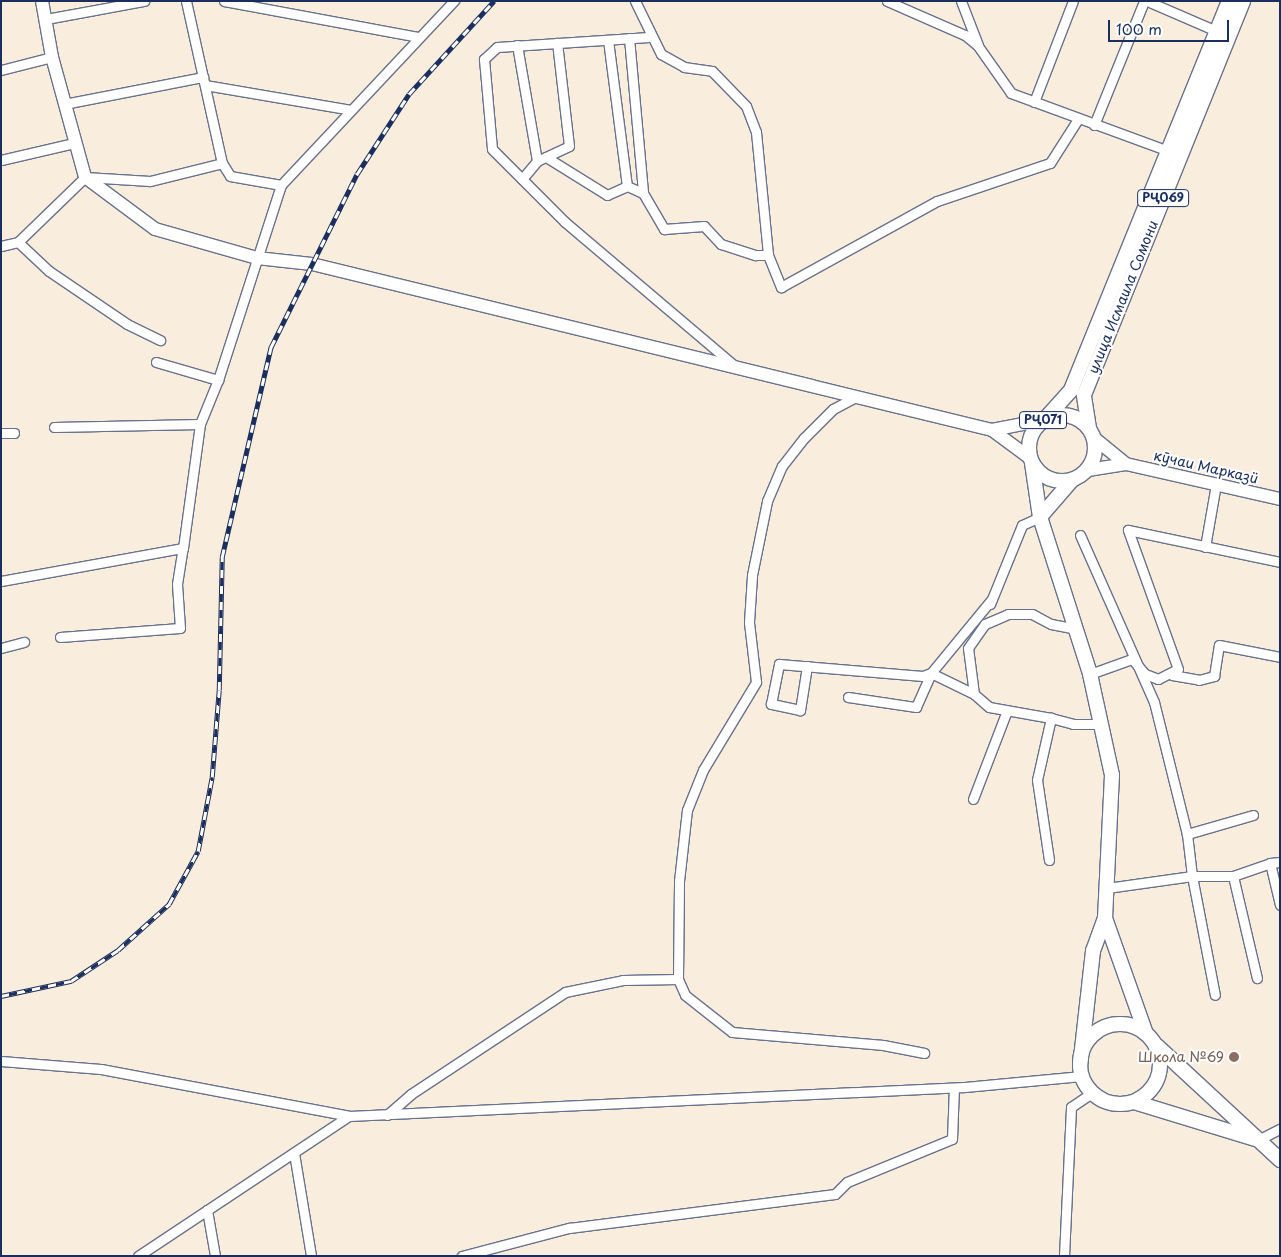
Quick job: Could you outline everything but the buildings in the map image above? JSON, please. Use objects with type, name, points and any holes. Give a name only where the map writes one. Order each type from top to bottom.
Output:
[{"type":"main road","name":"РҶ069","points":[[1045,419],[1071,390],[1173,153],[1222,33],[1229,1]]},
{"type":"main road","name":"РҶ069","points":[[1222,33],[1243,1]]},
{"type":"main road","name":"улица Исмаила Сомони","points":[[1092,433],[1084,395],[1173,153]]},
{"type":"main road","name":"РҶ071","points":[[1031,460],[1030,436],[1045,419],[1064,414],[1092,433]]},
{"type":"main road","points":[[1040,517],[1072,480],[1088,470],[1096,449],[1092,433]]},
{"type":"main road","points":[[1031,460],[1044,477],[1072,480]]},
{"type":"main road","points":[[1031,460],[1040,517],[1090,674],[1112,774],[1105,918],[1093,950],[1081,1071],[1092,1093],[1112,1104],[1134,1102],[1258,1140]]},
{"type":"main road","points":[[1105,918],[1145,1032],[1157,1046],[1280,1160]]},
{"type":"main road","points":[[1081,1071],[1087,1040],[1102,1028],[1121,1023],[1145,1032]]},
{"type":"main road","points":[[1134,1102],[1155,1085],[1160,1066],[1157,1046]]},
{"type":"street","points":[[42,1],[52,57],[74,143],[85,177],[155,229],[257,258],[312,264],[738,370],[992,430],[1031,460]]},
{"type":"street","points":[[46,19],[144,1]]},
{"type":"street","points":[[186,1],[222,164],[230,176],[281,184]]},
{"type":"street","points":[[224,1],[418,36]]},
{"type":"street","points":[[60,638],[180,628],[177,584],[200,424],[218,380],[281,184],[418,36],[454,1]]},
{"type":"street","points":[[635,1],[650,36],[661,54],[684,67],[712,71],[746,106],[756,132],[768,255],[782,287],[937,201],[1050,163],[1078,119]]},
{"type":"street","points":[[887,1],[965,35],[978,46]]},
{"type":"street","points":[[961,1],[978,46],[1011,93],[1173,153]]},
{"type":"street","points":[[1034,102],[1073,1]]},
{"type":"street","points":[[1094,125],[1146,1],[1222,33]]},
{"type":"street","points":[[650,36],[498,47],[484,59],[492,149],[565,222],[738,370]]},
{"type":"street","points":[[629,38],[643,193],[664,230],[704,226],[721,244],[755,256],[768,255]]},
{"type":"street","points":[[608,40],[627,186]]},
{"type":"street","points":[[522,178],[541,159],[569,146],[556,43]]},
{"type":"street","points":[[517,45],[541,159],[607,195],[627,186],[643,193]]},
{"type":"street","points":[[1,70],[52,57]]},
{"type":"street","points":[[64,104],[204,81],[351,110]]},
{"type":"street","points":[[1,160],[74,143]]},
{"type":"street","points":[[1,246],[18,242],[85,177],[150,181],[222,164]]},
{"type":"street","points":[[18,242],[49,271],[127,324],[160,340]]},
{"type":"street","points":[[156,362],[218,380]]},
{"type":"street","points":[[854,398],[833,409],[804,438],[782,466],[767,501],[752,575],[750,622],[756,682],[703,770],[687,810],[679,881],[678,978],[686,995],[732,1032],[883,1045],[924,1053]]},
{"type":"street","points":[[992,430],[1045,419]]},
{"type":"street","points":[[54,427],[200,424]]},
{"type":"street","points":[[1,433],[14,433]]},
{"type":"street","points":[[1092,433],[1126,464]]},
{"type":"street","points":[[1088,470],[1126,464]]},
{"type":"street","name":"кӯчаи Марказӣ","points":[[1126,464],[1280,498]]},
{"type":"street","points":[[1205,546],[1216,484]]},
{"type":"street","points":[[974,694],[968,648],[985,624],[992,599],[1022,525],[1040,517]]},
{"type":"street","points":[[1172,675],[1178,669],[1128,530],[1280,562]]},
{"type":"street","points":[[1080,535],[1132,659],[1154,702],[1187,834],[1192,876],[1215,995]]},
{"type":"street","points":[[1,581],[183,548]]},
{"type":"street","points":[[848,697],[916,707],[931,674],[992,599]]},
{"type":"street","points":[[985,624],[1008,614],[1032,614],[1051,624],[1076,628]]},
{"type":"street","points":[[1,648],[24,642]]},
{"type":"street","points":[[1132,659],[1146,674],[1158,679],[1172,675],[1199,680],[1214,676],[1219,644],[1280,657]]},
{"type":"street","points":[[1090,674],[1132,659]]},
{"type":"street","points":[[807,666],[800,710],[771,704],[779,664],[931,674],[974,694],[989,707],[1006,713],[1051,718],[1073,724],[1101,724]]},
{"type":"street","points":[[973,798],[1006,713]]},
{"type":"street","points":[[1049,860],[1037,780],[1051,718]]},
{"type":"street","points":[[1187,834],[1253,815]]},
{"type":"street","points":[[1107,888],[1192,876],[1232,876],[1270,863],[1280,862]]},
{"type":"street","points":[[1270,863],[1280,905]]},
{"type":"street","points":[[1232,876],[1257,978]]},
{"type":"street","points":[[388,1115],[411,1094],[565,992],[623,980],[678,978]]},
{"type":"street","points":[[1,1061],[101,1069],[349,1116],[954,1088],[1081,1071]]},
{"type":"street","points":[[462,1256],[569,1228],[835,1194],[847,1182],[952,1139],[954,1088]]},
{"type":"street","points":[[1064,1256],[1071,1107],[1092,1093]]},
{"type":"street","points":[[138,1256],[349,1116]]},
{"type":"street","points":[[1258,1140],[1280,1130]]},
{"type":"street","points":[[294,1154],[310,1256]]},
{"type":"street","points":[[207,1210],[215,1256]]},
{"type":"railway","points":[[1,996],[71,981],[118,950],[169,904],[198,851],[212,777],[219,690],[222,557],[271,347],[357,174],[409,94],[494,1]]},
{"type":"place","name":"Школа №69","points":[[1234,1057]]}]
